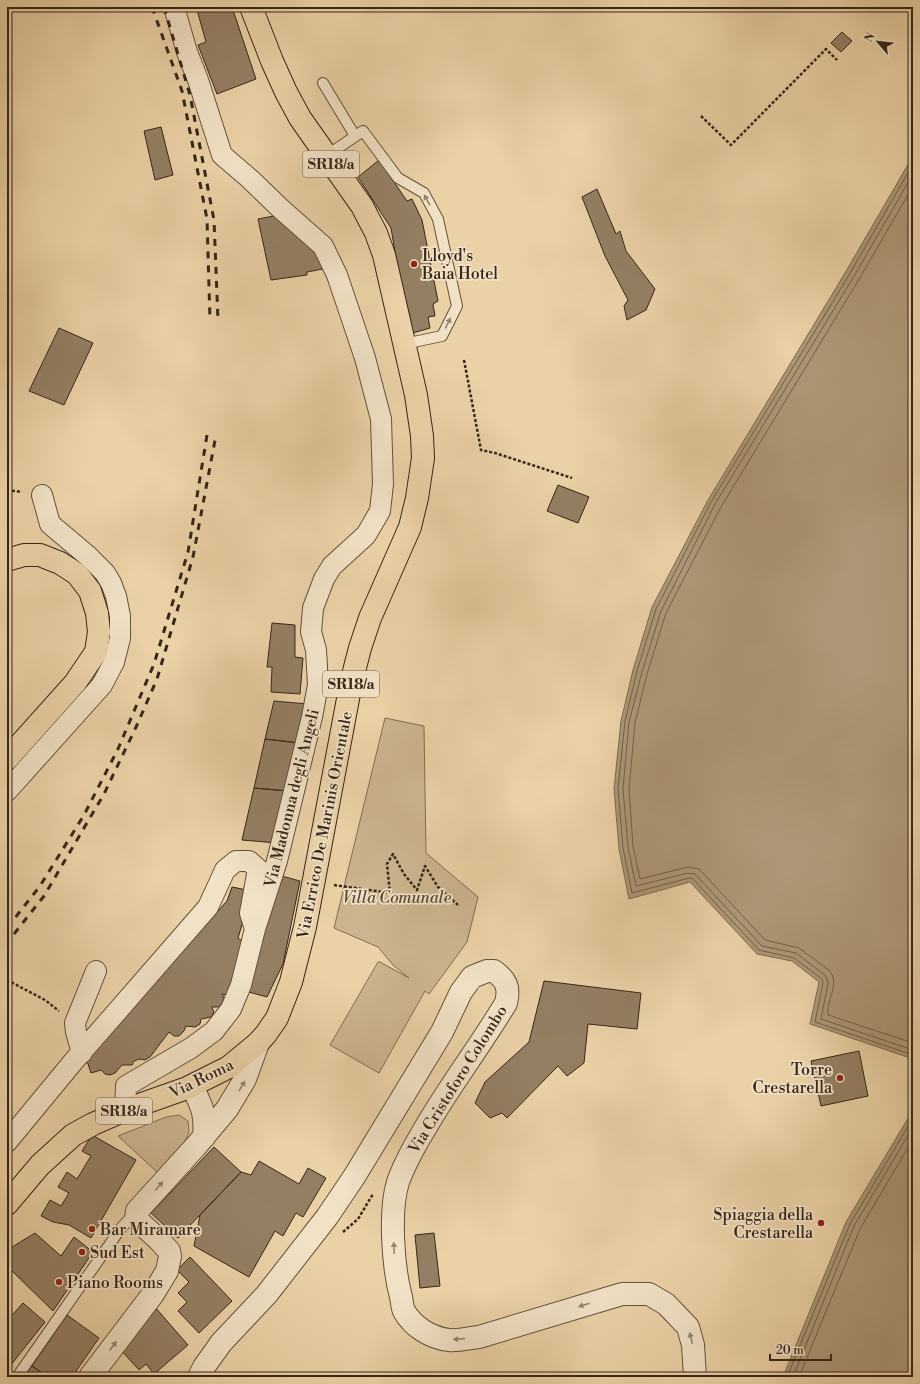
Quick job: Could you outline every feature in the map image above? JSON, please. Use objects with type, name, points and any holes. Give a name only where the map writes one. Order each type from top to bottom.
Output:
[{"type":"main road","name":"SR18/a","points":[[251,7],[272,61],[300,118],[362,206],[376,233],[384,255],[402,334]]},
{"type":"main road","name":"Via Errico De Marinis Orientale","points":[[258,1043],[277,1018],[291,982],[305,927],[351,683],[360,648],[370,618],[410,527],[418,491],[423,458],[422,436],[416,395],[402,334]]},
{"type":"main road","points":[[7,560],[24,555],[40,555],[60,563],[77,574],[90,591],[97,613],[100,632],[96,652],[75,684],[7,758]]},
{"type":"main road","name":"Via Roma","points":[[7,1204],[40,1165],[73,1135],[93,1124],[125,1110],[192,1086],[229,1067],[258,1043]]},
{"type":"street","name":"Via Madonna degli Angeli","points":[[125,1110],[126,1086],[191,1048],[214,1031],[231,1009],[241,985],[255,929],[281,846],[318,685],[316,650],[311,632],[313,608],[324,579],[332,566],[366,535],[380,511],[383,484],[381,420],[364,358],[336,275],[323,246],[222,155],[200,86],[187,52],[174,7]]},
{"type":"street","points":[[7,791],[102,684],[114,662],[120,638],[120,616],[116,596],[111,583],[105,573],[88,556],[50,524],[42,495]]},
{"type":"street","name":"Via Madonna degli Angeli","points":[[7,1142],[208,906],[224,870],[236,861],[249,861],[258,869],[250,913],[255,929]]},
{"type":"street","points":[[82,1053],[76,1032],[76,1024],[96,971]]},
{"type":"street","name":"Via Cristoforo Colombo","points":[[198,1377],[221,1344],[267,1294],[327,1216],[354,1177],[442,1032],[461,992],[472,977],[487,971],[494,971],[506,982],[508,994],[506,1003],[449,1088],[416,1143],[406,1162],[398,1184],[394,1208],[394,1248],[396,1273],[404,1311],[417,1327],[433,1336],[448,1340],[460,1340],[479,1337],[622,1294],[649,1294],[666,1304],[688,1327],[693,1346],[695,1377]]},
{"type":"street","points":[[90,1377],[153,1294],[167,1271],[170,1256],[169,1251],[136,1219],[137,1211],[204,1137],[226,1109],[245,1079],[258,1043]]},
{"type":"street","points":[[192,1086],[203,1110],[205,1122],[204,1137]]},
{"type":"lane","points":[[323,83],[355,136]]},
{"type":"lane","points":[[326,156],[363,131],[398,178],[424,193],[438,219],[457,306],[442,336],[402,334]]},
{"type":"lane","points":[[17,1377],[121,1228],[137,1211]]},
{"type":"path","points":[[701,116],[731,145],[826,49],[837,60]]},
{"type":"path","points":[[464,360],[481,450],[495,453],[572,478]]},
{"type":"path","points":[[313,882],[390,894],[387,864],[393,854],[404,874],[417,890],[425,866],[438,887],[458,904]]},
{"type":"path","points":[[7,980],[45,1000],[76,1024]]},
{"type":"green space","name":"Villa Comunale","points":[[385,718],[424,726],[426,853],[478,897],[467,942],[429,994],[425,991],[379,1073],[330,1045],[378,962],[409,978],[393,965],[378,947],[334,928]]},
{"type":"green space","points":[[179,1115],[188,1121],[189,1132],[185,1141],[158,1173],[118,1136],[166,1117]]},
{"type":"water","points":[[913,156],[913,1059],[810,1024],[819,982],[792,961],[757,954],[690,882],[629,899],[619,849],[614,789],[621,721],[633,670],[652,607],[708,500],[845,273]]},
{"type":"water","points":[[913,1110],[913,1377],[783,1377],[846,1222]]},
{"type":"building","points":[[204,7],[232,7],[256,79],[217,94],[198,45],[206,42],[197,10]]},
{"type":"building","points":[[842,32],[852,41],[841,52],[831,43]]},
{"type":"building","points":[[161,127],[173,175],[155,180],[144,131]]},
{"type":"building","name":"Lloyd's Baia Hotel","points":[[379,160],[407,201],[412,199],[422,220],[438,301],[433,304],[435,316],[428,317],[430,328],[409,334],[391,228],[358,177]]},
{"type":"building","points":[[597,189],[616,234],[620,231],[626,251],[655,289],[646,310],[627,320],[624,306],[628,300],[605,256],[582,197]]},
{"type":"building","points":[[279,215],[316,251],[323,269],[307,272],[307,275],[271,280],[258,219]]},
{"type":"building","points":[[59,328],[93,343],[64,405],[29,391]]},
{"type":"building","points":[[558,485],[589,497],[578,523],[547,511]]},
{"type":"building","points":[[272,623],[295,625],[295,657],[303,658],[300,694],[271,692],[272,667],[267,667]]},
{"type":"building","points":[[274,701],[308,704],[300,743],[265,739]]},
{"type":"building","points":[[265,739],[300,743],[288,791],[254,788]]},
{"type":"building","points":[[254,788],[288,791],[277,843],[242,840]]},
{"type":"building","points":[[278,875],[300,881],[283,964],[267,997],[245,991]]},
{"type":"building","points":[[232,887],[252,891],[238,938],[242,941],[243,953],[238,955],[242,958],[228,995],[222,994],[224,998],[222,1004],[218,1007],[212,1007],[214,1013],[211,1017],[201,1019],[200,1024],[195,1027],[186,1026],[184,1031],[179,1036],[174,1036],[169,1032],[150,1057],[145,1060],[140,1059],[134,1061],[132,1065],[122,1065],[115,1073],[110,1075],[105,1074],[101,1070],[91,1073],[87,1061],[125,1015],[227,901]]},
{"type":"building","points":[[544,981],[641,993],[637,1029],[588,1024],[584,1063],[567,1076],[558,1066],[507,1118],[502,1113],[490,1118],[475,1103],[485,1082],[529,1042]]},
{"type":"building","name":"Torre Crestarella","points":[[859,1051],[868,1096],[821,1106],[811,1061]]},
{"type":"building","points":[[92,1135],[136,1160],[91,1238],[69,1225],[53,1222],[41,1216],[50,1200],[61,1206],[69,1193],[58,1187],[67,1172],[77,1179],[91,1156],[82,1151]]},
{"type":"building","points":[[214,1147],[241,1172],[178,1238],[151,1213]]},
{"type":"building","points":[[259,1161],[299,1184],[308,1168],[326,1178],[303,1217],[296,1213],[283,1236],[275,1231],[249,1277],[194,1246],[200,1215],[241,1172],[251,1175]]},
{"type":"building","points":[[35,1233],[61,1256],[74,1237],[93,1252],[53,1311],[7,1266],[7,1250]]},
{"type":"building","points":[[434,1233],[440,1286],[420,1288],[415,1235]]},
{"type":"building","points":[[190,1257],[232,1301],[199,1333],[178,1311],[187,1302],[178,1293],[189,1282],[177,1270]]},
{"type":"building","points":[[23,1303],[45,1322],[7,1370],[7,1321]]},
{"type":"building","points":[[154,1306],[188,1345],[154,1374],[146,1364],[139,1370],[120,1349]]},
{"type":"building","points":[[67,1315],[99,1338],[72,1377],[48,1377],[32,1366]]},
{"type":"building","points":[[32,1366],[48,1377],[24,1377]]},
{"type":"railway","points":[[152,7],[182,91],[207,219],[210,320]]},
{"type":"railway","points":[[164,7],[190,95],[214,220],[218,320]]},
{"type":"railway","points":[[7,928],[40,886],[84,815],[118,749],[154,664],[188,552],[207,435]]},
{"type":"railway","points":[[14,934],[44,896],[104,794],[157,679],[193,557],[216,435]]},
{"type":"place","name":"Lloyd's Baia Hotel","points":[[414,264]]},
{"type":"place","name":"Torre Crestarella","points":[[840,1078]]},
{"type":"place","name":"Spiaggia della Crestarella","points":[[821,1223]]},
{"type":"place","name":"Bar Miramare","points":[[92,1229]]},
{"type":"place","name":"Sud Est","points":[[82,1252]]},
{"type":"place","name":"Piano Rooms","points":[[59,1282]]}]
